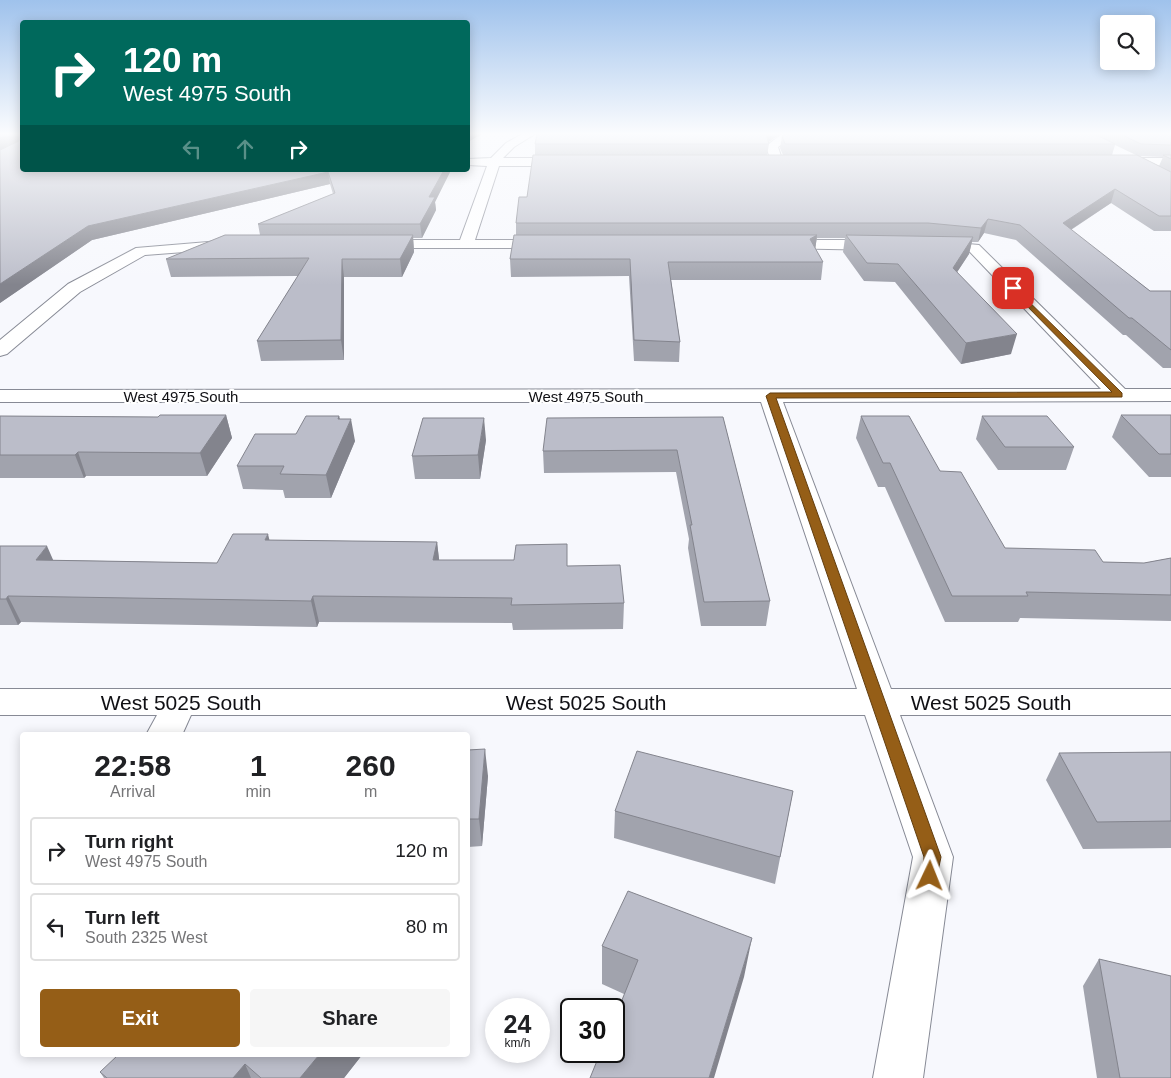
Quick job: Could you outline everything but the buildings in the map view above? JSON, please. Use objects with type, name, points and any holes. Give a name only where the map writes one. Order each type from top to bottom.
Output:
[{"type":"street","points":[[466,245],[486,184]]},
{"type":"street","points":[[0,350],[74,288],[142,251],[250,245]]},
{"type":"street","points":[[358,245],[566,245]]},
{"type":"street","points":[[766,245],[896,245]]},
{"type":"street","points":[[916,245],[974,248],[1119,395]]},
{"type":"street","name":"West 4975 South","points":[[0,396],[1171,395]]},
{"type":"street","points":[[770,396],[932,857],[898,1078]]},
{"type":"street","name":"West 5025 South","points":[[0,702],[1171,702]]},
{"type":"street","points":[[165,732],[180,702]]},
{"type":"route","points":[[930,876],[932,857],[770,396],[1119,395],[1013,288]]}]
